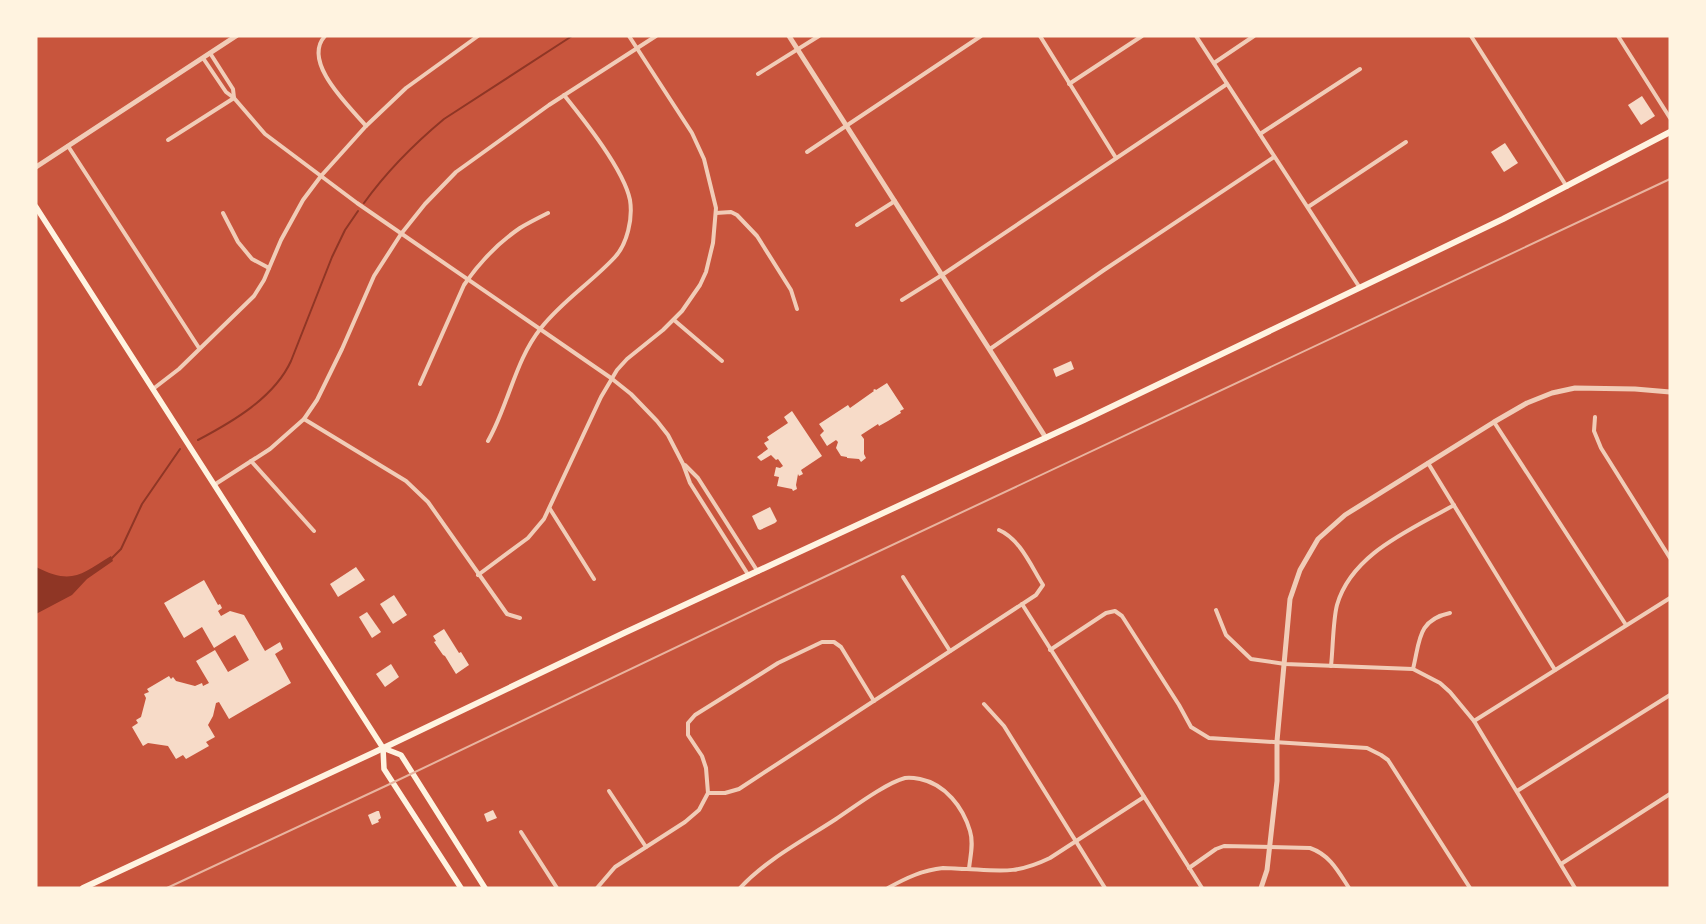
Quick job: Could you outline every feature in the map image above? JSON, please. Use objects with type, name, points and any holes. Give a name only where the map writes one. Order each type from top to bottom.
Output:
[{"type":"main road","points":[[83,888],[616,637],[1046,438],[1503,219],[1670,132]]},
{"type":"main road","points":[[36,208],[383,748],[384,769],[460,888]]},
{"type":"main road","points":[[383,748],[401,755],[485,888]]},
{"type":"street","points":[[36,167],[236,36]]},
{"type":"street","points":[[325,36],[319,45],[318,52],[325,75],[366,126]]},
{"type":"street","points":[[153,389],[179,368],[254,296],[299,208],[321,176],[366,126],[406,88],[478,36]]},
{"type":"street","points":[[478,574],[528,538],[544,519],[600,397],[611,378],[627,360],[674,320],[700,285],[706,272],[714,243],[716,213],[714,196],[704,159],[692,133],[628,36]]},
{"type":"street","points":[[214,485],[270,449],[304,419],[317,400],[342,349],[368,287],[402,234],[425,204],[456,172],[564,95],[656,36]]},
{"type":"street","points":[[789,36],[1046,438]]},
{"type":"street","points":[[758,74],[819,36]]},
{"type":"street","points":[[807,152],[981,36]]},
{"type":"street","points":[[1040,36],[1116,158]]},
{"type":"street","points":[[1070,84],[1142,36]]},
{"type":"street","points":[[1196,36],[1360,288]]},
{"type":"street","points":[[1214,63],[1254,36]]},
{"type":"street","points":[[1471,36],[1567,187]]},
{"type":"street","points":[[1618,36],[1670,118]]},
{"type":"street","points":[[210,53],[233,89],[234,98]]},
{"type":"street","points":[[203,58],[226,92],[234,98],[265,134],[402,234],[611,378],[631,394],[668,435],[683,464],[690,483],[748,576]]},
{"type":"street","points":[[1260,134],[1360,69]]},
{"type":"street","points":[[902,300],[1227,84]]},
{"type":"street","points":[[488,441],[501,414],[527,348],[540,329],[563,305],[615,257],[626,238],[630,207],[626,189],[607,154],[564,95]]},
{"type":"street","points":[[168,140],[234,98]]},
{"type":"street","points":[[1308,207],[1406,142]]},
{"type":"street","points":[[68,146],[199,348]]},
{"type":"street","points":[[990,349],[1104,270],[1274,157]]},
{"type":"street","points":[[857,226],[895,201]]},
{"type":"street","points":[[716,213],[731,212],[737,215],[757,236],[791,290],[797,308]]},
{"type":"street","points":[[223,213],[238,242],[252,259],[269,268]]},
{"type":"street","points":[[420,384],[438,341],[468,280],[484,259],[520,228],[548,213]]},
{"type":"street","points":[[674,320],[722,361]]},
{"type":"street","points":[[1261,888],[1267,870],[1277,781],[1278,741],[1290,599],[1300,570],[1318,539],[1345,515],[1428,462],[1527,403],[1552,393],[1575,388],[1635,389],[1670,392]]},
{"type":"street","points":[[1594,417],[1594,431],[1601,448],[1670,558]]},
{"type":"street","points":[[304,419],[412,486],[428,502],[507,614],[520,618]]},
{"type":"street","points":[[1494,422],[1626,625]]},
{"type":"street","points":[[251,461],[314,530]]},
{"type":"street","points":[[1428,462],[1555,670]]},
{"type":"street","points":[[683,464],[698,478],[758,572]]},
{"type":"street","points":[[1331,666],[1337,605],[1346,585],[1355,572],[1366,560],[1384,546],[1454,505]]},
{"type":"street","points":[[550,509],[594,579]]},
{"type":"street","points":[[712,518],[720,513]]},
{"type":"street","points":[[708,793],[725,793],[740,789],[1036,594],[1043,585],[1017,544],[1008,534],[999,530]]},
{"type":"street","points":[[903,577],[950,651]]},
{"type":"street","points":[[1474,721],[1670,598]]},
{"type":"street","points":[[1022,604],[1202,888]]},
{"type":"street","points":[[1216,610],[1226,635],[1251,659],[1285,664],[1413,669],[1426,675],[1450,692],[1474,721],[1575,888]]},
{"type":"street","points":[[1050,650],[1106,613],[1115,611],[1122,616],[1191,727],[1209,738],[1367,748],[1381,755],[1388,760],[1470,888]]},
{"type":"street","points":[[1413,669],[1424,628],[1435,618],[1450,613]]},
{"type":"street","points":[[597,888],[614,867],[685,822],[699,810],[708,793],[706,768],[702,756],[688,735],[688,723],[695,715],[778,663],[822,642],[834,642],[841,648],[874,701]]},
{"type":"street","points":[[1518,791],[1670,695]]},
{"type":"street","points":[[984,704],[1004,726],[1106,888]]},
{"type":"street","points":[[740,888],[751,876],[768,863],[862,801],[894,782],[907,777],[928,781],[940,786],[960,809],[971,832],[969,870]]},
{"type":"street","points":[[609,791],[646,847]]},
{"type":"street","points":[[1561,864],[1670,794]]},
{"type":"street","points":[[888,888],[910,876],[944,868],[1007,871],[1034,866],[1144,797]]},
{"type":"street","points":[[521,832],[557,888]]},
{"type":"street","points":[[1189,868],[1216,848],[1224,846],[1310,848],[1330,859],[1349,888]]},
{"type":"shaded area","points":[[111,556],[113,561],[87,579],[72,595],[36,614],[36,567],[59,576],[75,575],[83,573]]},
{"type":"building","points":[[1642,96],[1655,116],[1641,125],[1628,105]]},
{"type":"building","points":[[1505,143],[1518,163],[1504,172],[1491,152]]},
{"type":"building","points":[[1071,361],[1074,369],[1056,377],[1053,369]]},
{"type":"building","points":[[887,383],[904,409],[888,421],[879,426],[878,424],[861,435],[864,439],[864,454],[866,458],[861,462],[859,459],[841,456],[836,448],[838,442],[836,440],[827,446],[820,435],[824,431],[819,424],[848,405],[850,408],[873,390]]},
{"type":"building","points":[[792,411],[822,456],[801,470],[803,474],[799,476],[798,474],[797,489],[793,491],[792,489],[777,486],[779,477],[774,476],[776,467],[780,468],[783,466],[778,459],[776,460],[771,455],[761,461],[757,457],[768,449],[764,443],[769,440],[767,437],[788,423],[784,417]]},
{"type":"building","points":[[770,507],[777,521],[760,530],[752,516]]},
{"type":"building","points":[[356,567],[365,580],[338,597],[330,584]]},
{"type":"building","points":[[204,580],[218,605],[220,604],[222,608],[218,611],[221,616],[230,611],[244,615],[265,651],[280,642],[283,649],[275,654],[291,683],[229,719],[219,702],[216,703],[213,716],[208,725],[215,737],[206,742],[209,746],[186,759],[183,755],[176,759],[168,746],[148,743],[143,746],[132,727],[138,723],[136,720],[141,717],[146,698],[144,694],[149,692],[147,689],[169,676],[171,679],[173,677],[176,681],[195,686],[202,683],[203,686],[209,683],[196,661],[215,650],[228,672],[249,660],[235,635],[214,648],[202,627],[184,638],[164,603]]},
{"type":"building","points":[[394,595],[407,615],[393,624],[380,604]]},
{"type":"building","points":[[367,612],[381,632],[372,638],[359,617]]},
{"type":"building","points":[[444,629],[469,665],[456,674],[434,642],[436,641],[433,636]]},
{"type":"building","points":[[391,664],[399,677],[385,687],[376,674]]},
{"type":"building","points":[[493,810],[497,818],[487,822],[484,814]]},
{"type":"building","points":[[379,811],[381,818],[378,820],[379,822],[372,825],[368,815]]},
{"type":"waterway","points":[[364,203],[401,158],[444,119],[572,36]]},
{"type":"waterway","points":[[198,440],[251,408],[263,398],[284,374],[291,361],[332,257],[345,230],[358,211]]},
{"type":"waterway","points":[[110,560],[121,549],[142,504],[180,449]]},
{"type":"railway","points":[[167,888],[1670,179]]}]
